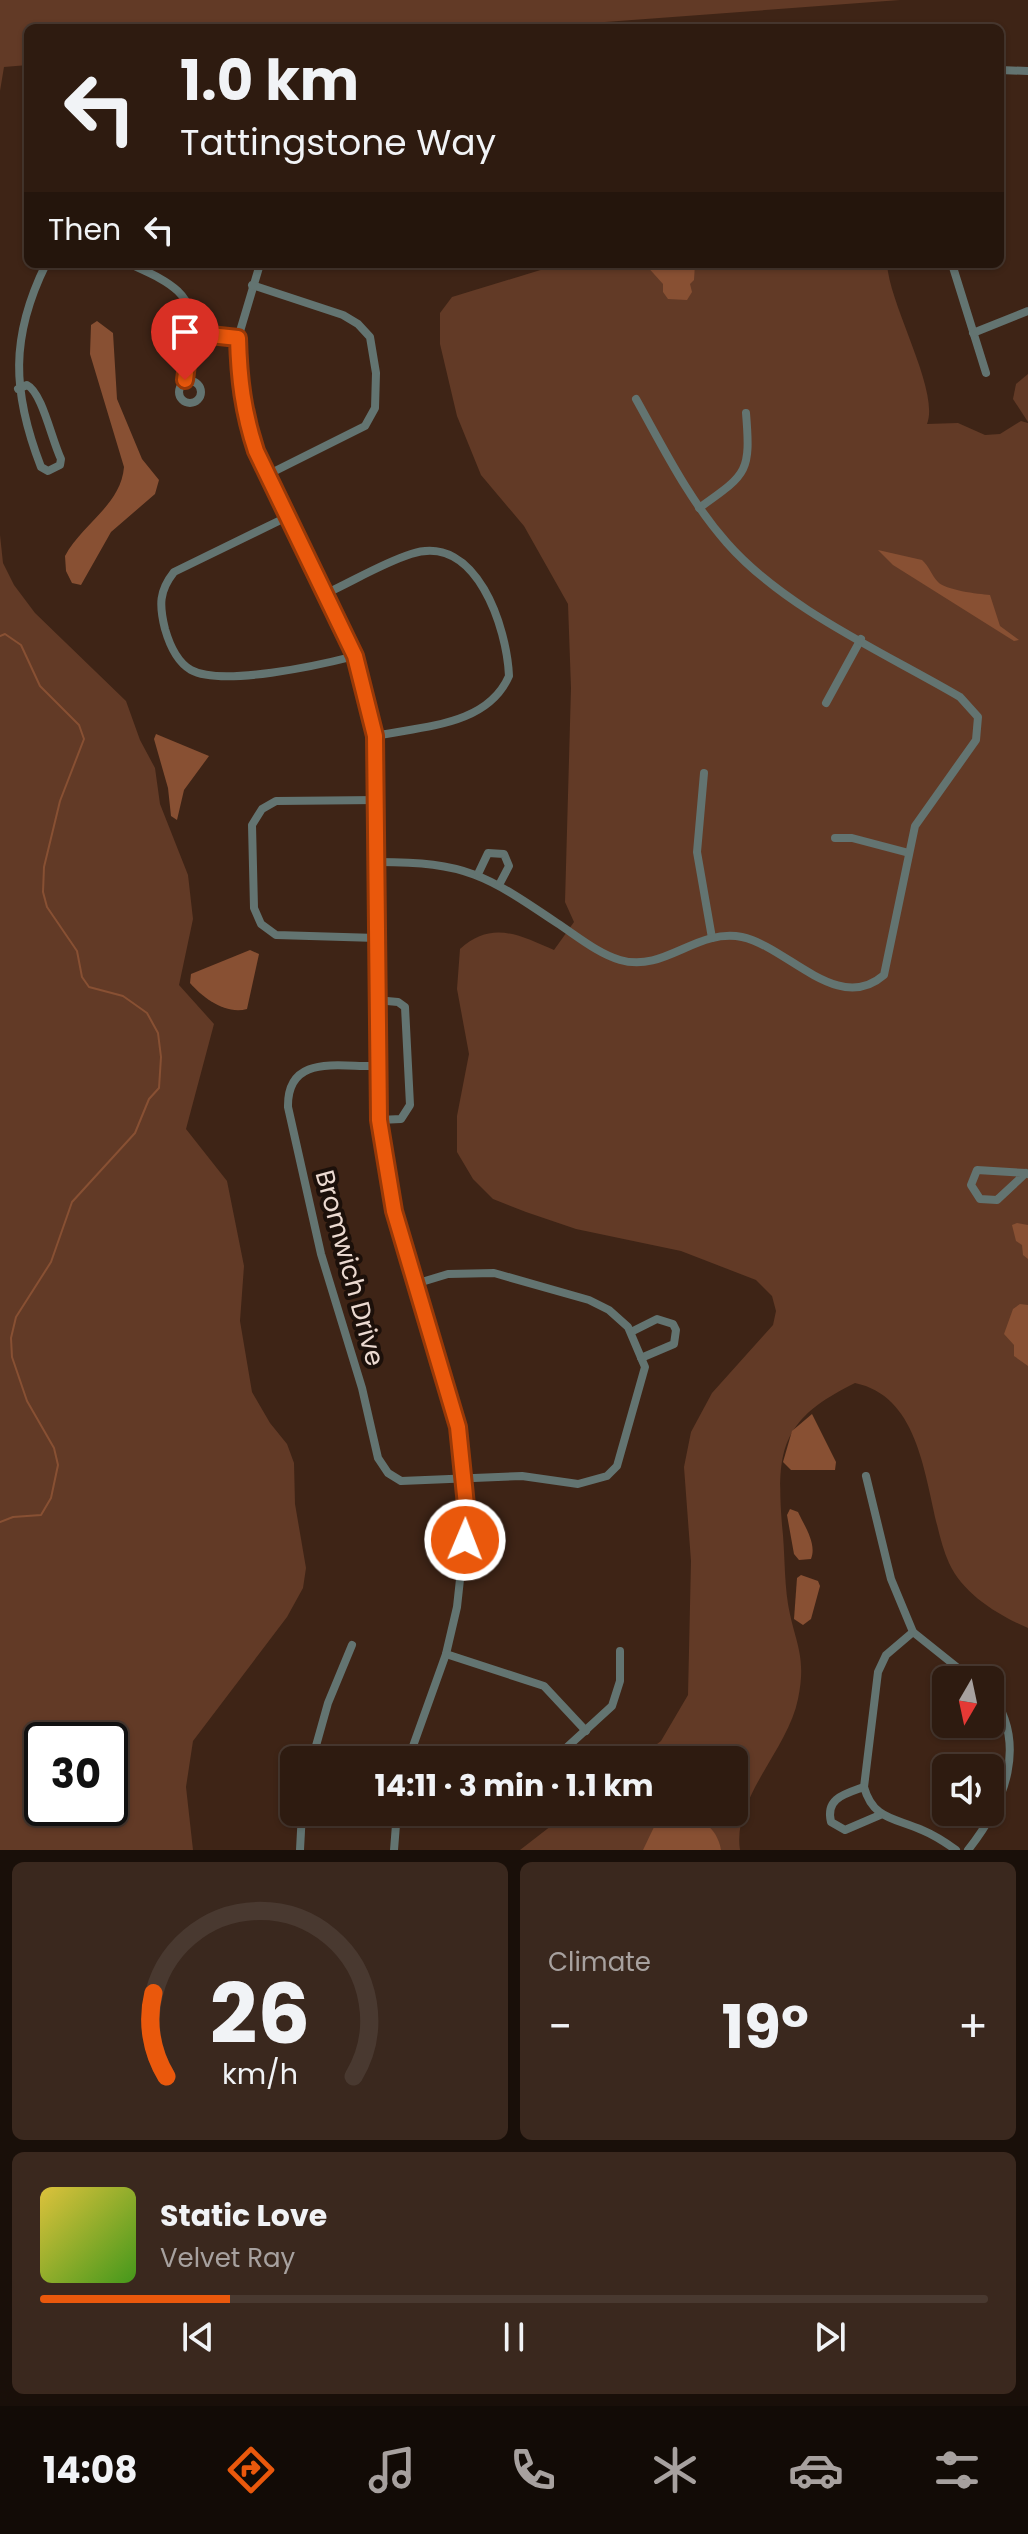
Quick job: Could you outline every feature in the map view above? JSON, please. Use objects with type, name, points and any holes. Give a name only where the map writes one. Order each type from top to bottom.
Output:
[{"type":"street","points":[[1004,70],[1028,71]]},
{"type":"street","points":[[18,389],[27,385],[35,389],[46,427],[61,459],[60,465],[48,471],[41,467],[28,432],[18,389],[19,344],[28,300],[44,268]]},
{"type":"street","points":[[138,268],[175,286],[186,299],[193,317],[185,380]]},
{"type":"street","points":[[258,268],[238,338],[239,385],[246,421],[355,656],[375,736],[378,800],[375,1066],[379,1120],[394,1211],[454,1414],[467,1515],[463,1564],[446,1654],[413,1746]]},
{"type":"street","points":[[953,268],[986,373]]},
{"type":"street","points":[[252,285],[343,315],[358,324],[370,337],[376,373],[375,408],[365,426],[269,474]]},
{"type":"street","points":[[973,333],[1028,311]]},
{"type":"street","points":[[191,333],[238,338]]},
{"type":"street","points":[[378,862],[420,862],[478,874],[616,959],[646,963],[660,961],[693,943],[712,938],[742,937],[837,986],[864,988],[884,975],[915,826],[976,740],[978,717],[960,697],[759,575],[699,508],[636,399]]},
{"type":"street","points":[[699,508],[743,473],[748,460],[746,413]]},
{"type":"street","points":[[28,432],[46,427]]},
{"type":"street","points":[[289,516],[174,572],[164,584],[159,603],[166,633],[179,660],[191,670],[206,674],[277,673],[355,656]]},
{"type":"street","points":[[327,593],[413,553],[431,551],[452,556],[471,569],[485,592],[501,630],[509,676],[490,704],[472,715],[375,736]]},
{"type":"street","points":[[826,703],[861,639]]},
{"type":"street","points":[[704,773],[697,852],[712,938]]},
{"type":"street","points":[[377,938],[276,935],[261,924],[254,908],[252,825],[262,809],[276,801],[378,800]]},
{"type":"street","points":[[835,838],[852,838],[909,853]]},
{"type":"street","points":[[478,874],[488,853],[504,854],[509,866],[499,885]]},
{"type":"street","points":[[376,1000],[398,1002],[405,1007],[410,1105],[401,1119],[379,1120]]},
{"type":"street","name":"Bromwich Drive","points":[[375,1066],[311,1067],[296,1076],[288,1090],[288,1107],[321,1254],[362,1388],[378,1458],[388,1473],[401,1481],[522,1476],[578,1484],[607,1476],[622,1456],[645,1367],[641,1358]]},
{"type":"street","points":[[985,1168],[1027,1174],[997,1200],[980,1199],[971,1185],[977,1170],[985,1168]]},
{"type":"street","points":[[415,1284],[448,1274],[494,1273],[589,1300],[609,1310],[631,1332],[641,1358],[669,1349],[674,1344],[676,1330],[673,1324],[657,1319],[631,1332]]},
{"type":"street","points":[[866,1476],[891,1579],[913,1632],[956,1666]]},
{"type":"street","points":[[913,1632],[886,1655],[878,1672],[864,1787],[868,1803],[880,1815],[919,1828],[956,1850]]},
{"type":"street","points":[[316,1746],[352,1645]]},
{"type":"street","points":[[569,1746],[612,1706],[618,1695],[620,1651]]},
{"type":"street","points":[[446,1654],[544,1686],[586,1731]]},
{"type":"street","points":[[1004,1702],[1016,1720]]},
{"type":"street","points":[[864,1787],[837,1797],[831,1805],[831,1822],[845,1830],[880,1815]]},
{"type":"street","points":[[968,1850],[1017,1787]]},
{"type":"street","points":[[300,1850],[301,1826]]},
{"type":"street","points":[[394,1850],[396,1826]]},
{"type":"shaded area","points":[[0,0],[900,0],[578,24],[24,24],[24,65],[4,67],[0,91]]},
{"type":"shaded area","points":[[547,268],[888,268],[896,302],[927,391],[927,424],[958,423],[985,435],[1000,434],[1021,421],[1028,423],[1028,1628],[982,1602],[955,1574],[941,1540],[912,1432],[898,1410],[880,1393],[855,1383],[831,1396],[798,1423],[783,1456],[780,1498],[787,1594],[801,1660],[800,1684],[798,1699],[784,1737],[748,1802],[748,1746],[654,1746],[661,1741],[688,1695],[691,1561],[684,1467],[691,1432],[712,1393],[773,1325],[776,1311],[772,1296],[756,1280],[681,1251],[576,1229],[493,1199],[473,1179],[457,1152],[457,1116],[469,1054],[457,989],[460,949],[483,935],[506,933],[554,950],[574,922],[565,902],[571,688],[568,604],[524,526],[481,475],[457,416],[440,344],[440,313],[452,297]]},
{"type":"shaded area","points":[[649,268],[695,268],[694,280],[690,284],[692,292],[687,300],[668,299],[663,292],[663,284]]},
{"type":"shaded area","points":[[97,321],[113,333],[117,399],[142,459],[159,480],[155,494],[111,532],[81,585],[72,583],[66,571],[65,556],[116,492],[124,467],[90,354],[91,325]]},
{"type":"shaded area","points":[[1028,374],[1028,422],[1013,399],[1016,384]]},
{"type":"shaded area","points":[[0,535],[3,563],[14,585],[35,613],[126,701],[140,740],[155,768],[160,804],[188,875],[193,919],[179,985],[214,1024],[186,1129],[227,1181],[244,1266],[240,1321],[252,1392],[287,1444],[294,1463],[295,1504],[306,1568],[303,1588],[287,1617],[193,1741],[186,1787],[193,1850],[0,1850]]},
{"type":"shaded area","points":[[878,550],[922,560],[942,585],[990,595],[1000,626],[1019,640],[1014,641],[893,565]]},
{"type":"shaded area","points":[[156,734],[209,756],[184,790],[177,820],[171,816],[168,788],[154,739]]},
{"type":"shaded area","points":[[250,950],[259,954],[247,1009],[231,1010],[216,1004],[190,983],[191,974]]},
{"type":"shaded area","points":[[1012,1225],[1028,1225],[1028,1259],[1023,1255],[1022,1245],[1016,1241]]},
{"type":"shaded area","points":[[1020,1304],[1028,1305],[1028,1366],[1014,1356],[1014,1345],[1004,1334],[1013,1309]]},
{"type":"shaded area","points":[[812,1414],[836,1462],[835,1470],[791,1470],[783,1462],[792,1431]]},
{"type":"shaded area","points":[[790,1509],[798,1512],[809,1536],[811,1559],[799,1560],[794,1554],[787,1515]]},
{"type":"shaded area","points":[[801,1575],[818,1581],[820,1586],[811,1619],[803,1625],[794,1619],[797,1578]]},
{"type":"shaded area","points":[[551,1826],[741,1826],[740,1850],[520,1850]]},
{"type":"shaded area","points":[[707,1826],[716,1835],[721,1850],[643,1850],[654,1827]]},
{"type":"waterway","points":[[0,636],[5,634],[21,645],[40,686],[79,725],[84,739],[60,801],[44,867],[43,892],[47,907],[77,951],[82,977],[89,987],[123,996],[147,1013],[158,1033],[161,1057],[159,1088],[149,1099],[135,1133],[72,1202],[51,1262],[16,1317],[11,1338],[12,1357],[27,1401],[54,1448],[58,1465],[51,1498],[41,1515],[13,1517],[0,1522]]},
{"type":"route","points":[[185,380],[191,333],[238,338],[239,385],[256,451],[355,656],[375,736],[378,845],[375,1066],[379,1120],[394,1211],[458,1427],[467,1515],[465,1540]]}]
